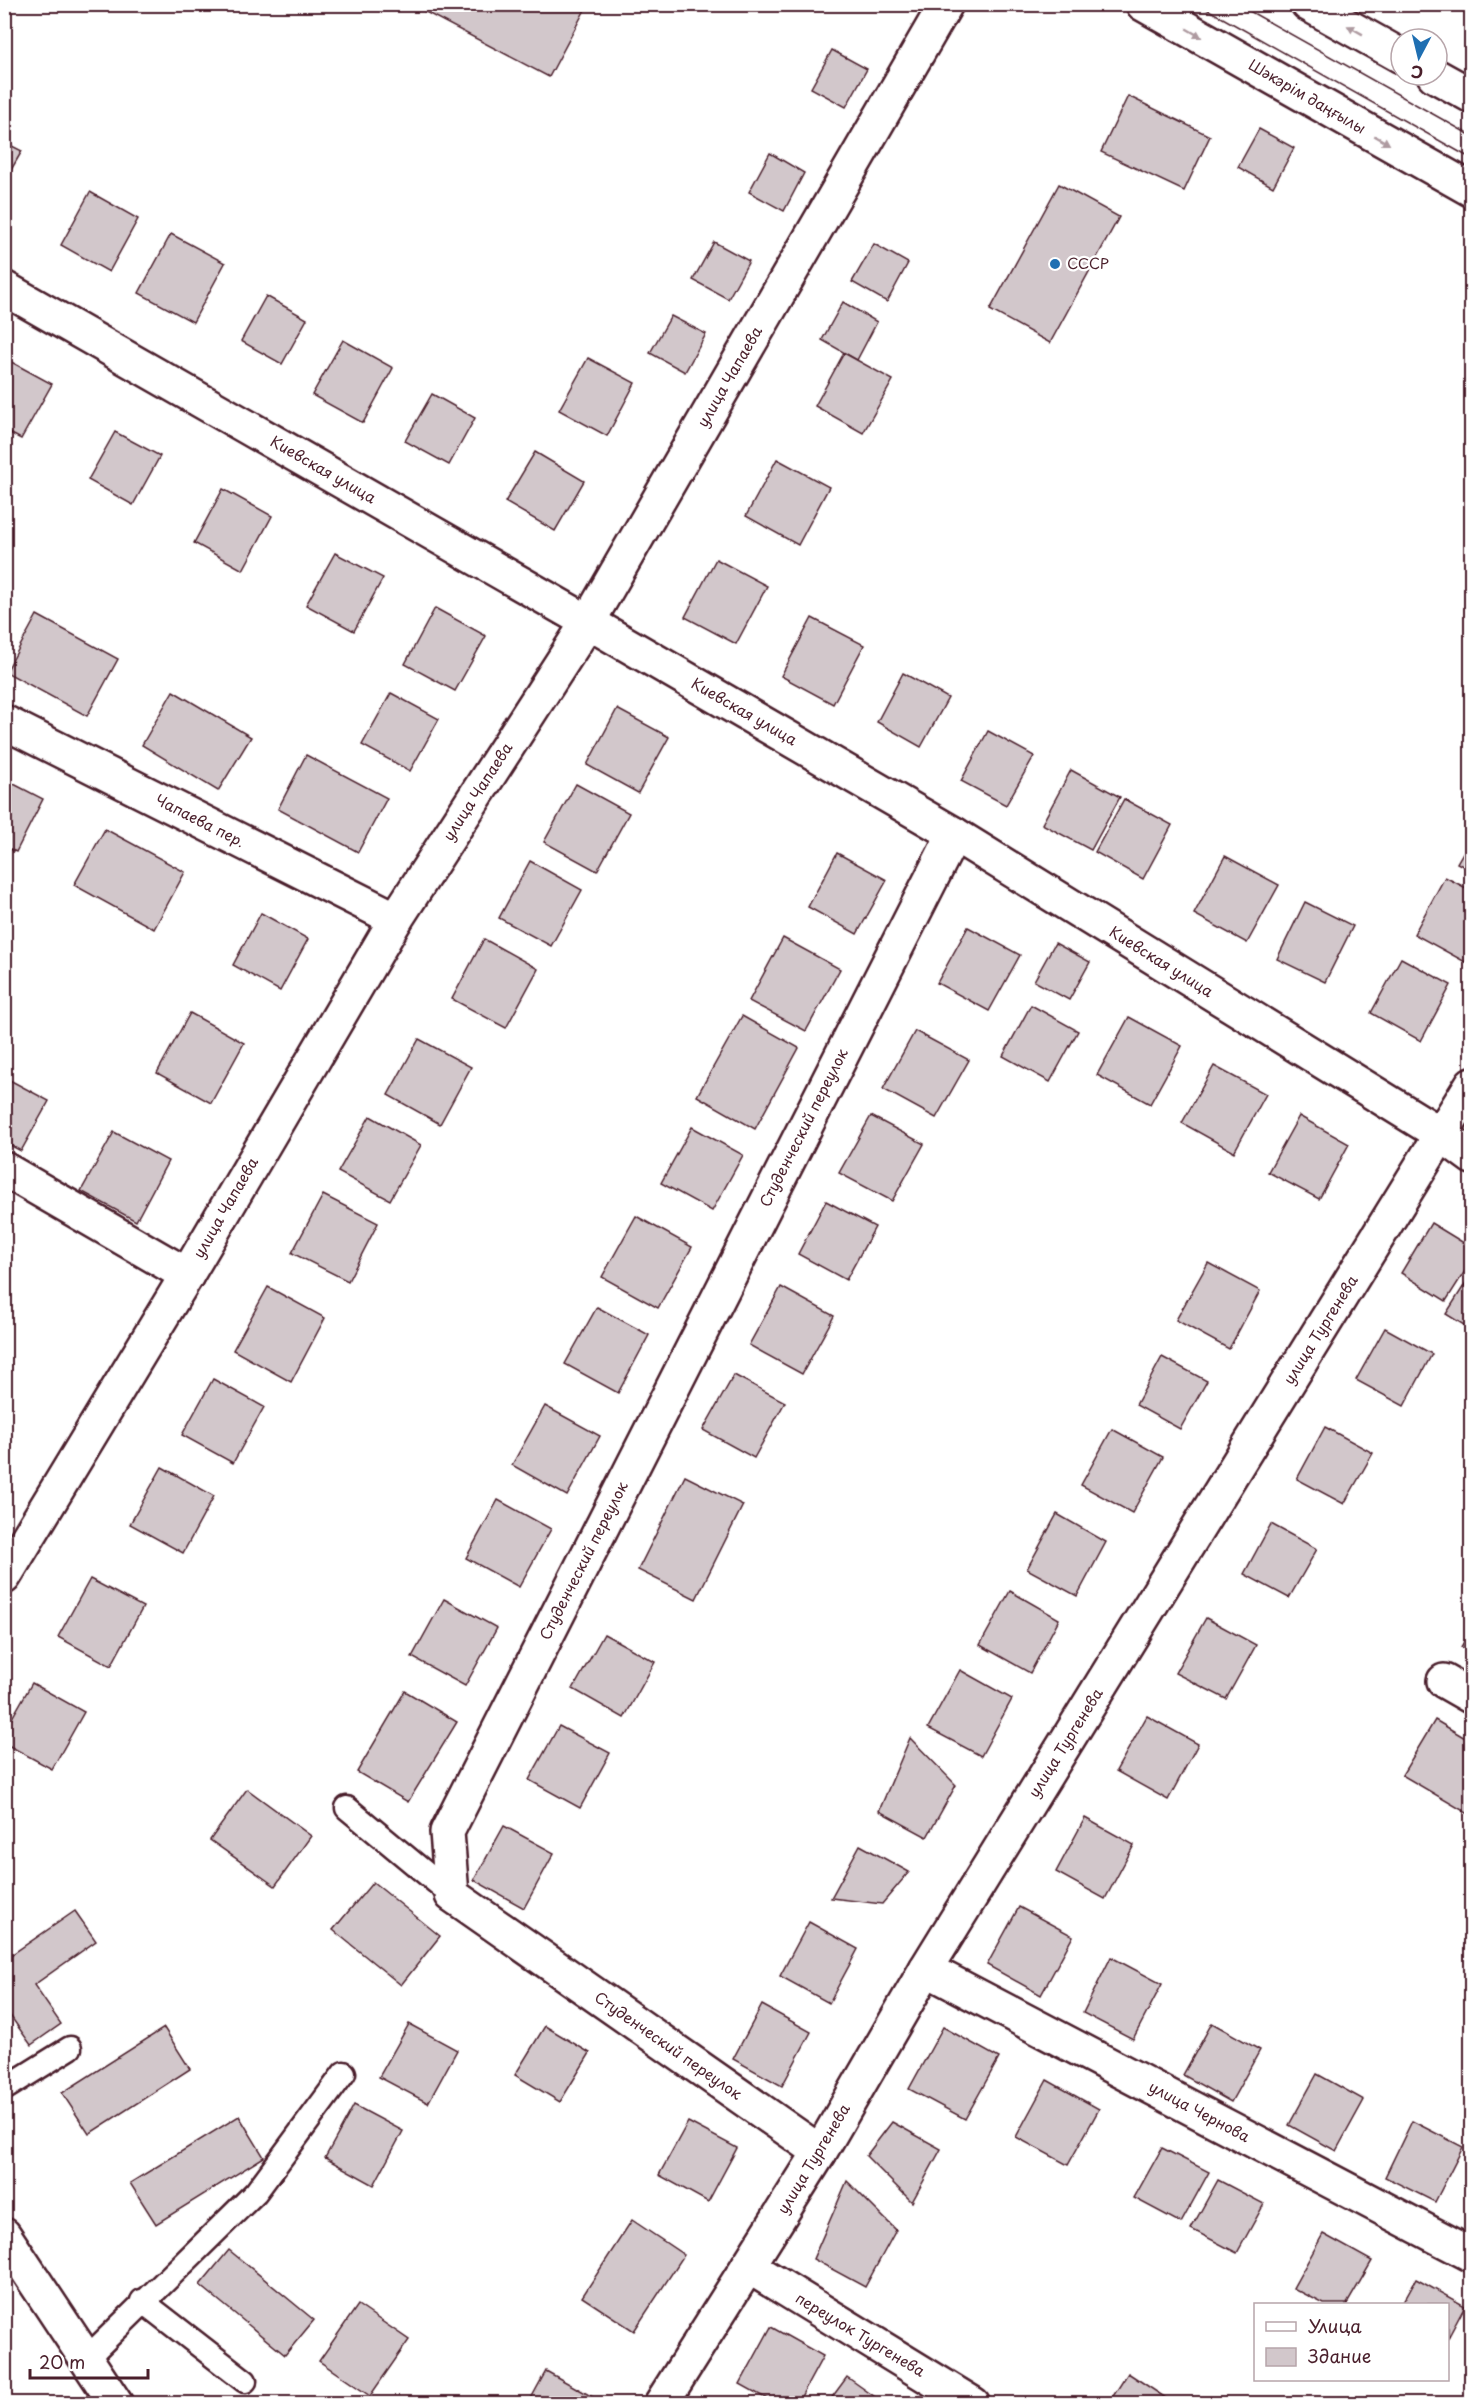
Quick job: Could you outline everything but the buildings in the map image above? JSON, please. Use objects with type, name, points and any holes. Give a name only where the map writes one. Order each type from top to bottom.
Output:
[{"type":"street","name":"улица Чапаева","points":[[4,1577],[187,1275],[396,920],[588,621],[946,4]]},
{"type":"street","name":"Шәкәрім даңғылы","points":[[1143,4],[1472,190]]},
{"type":"street","points":[[1308,4],[1389,49]]},
{"type":"street","points":[[1449,83],[1472,96]]},
{"type":"street","name":"Киевская улица","points":[[4,288],[588,621],[954,834],[1442,1135],[1472,1157]]},
{"type":"street","name":"Чапаева пер.","points":[[4,722],[396,920]]},
{"type":"street","name":"Студенческий переулок","points":[[820,2152],[452,1895],[447,1832],[954,834]]},
{"type":"street","name":"улица Тургенева","points":[[662,2403],[820,2152],[926,1969],[1472,1084]]},
{"type":"street","points":[[4,1169],[187,1275]]},
{"type":"street","name":"улица Чернова","points":[[926,1969],[1472,2255]]},
{"type":"street","points":[[4,2235],[116,2403]]},
{"type":"street","name":"переулок Тургенева","points":[[748,2266],[973,2403]]},
{"type":"lane","points":[[347,1808],[452,1895]]},
{"type":"lane","points":[[5,2087],[70,2048]]},
{"type":"lane","points":[[87,2358],[142,2301],[256,2192],[344,2073]]},
{"type":"lane","points":[[142,2301],[245,2381]]},
{"type":"tram line","points":[[1198,4],[1472,159]]},
{"type":"tram line","points":[[1237,4],[1472,136]]},
{"type":"place","name":"СССР","points":[[1055,264]]}]
